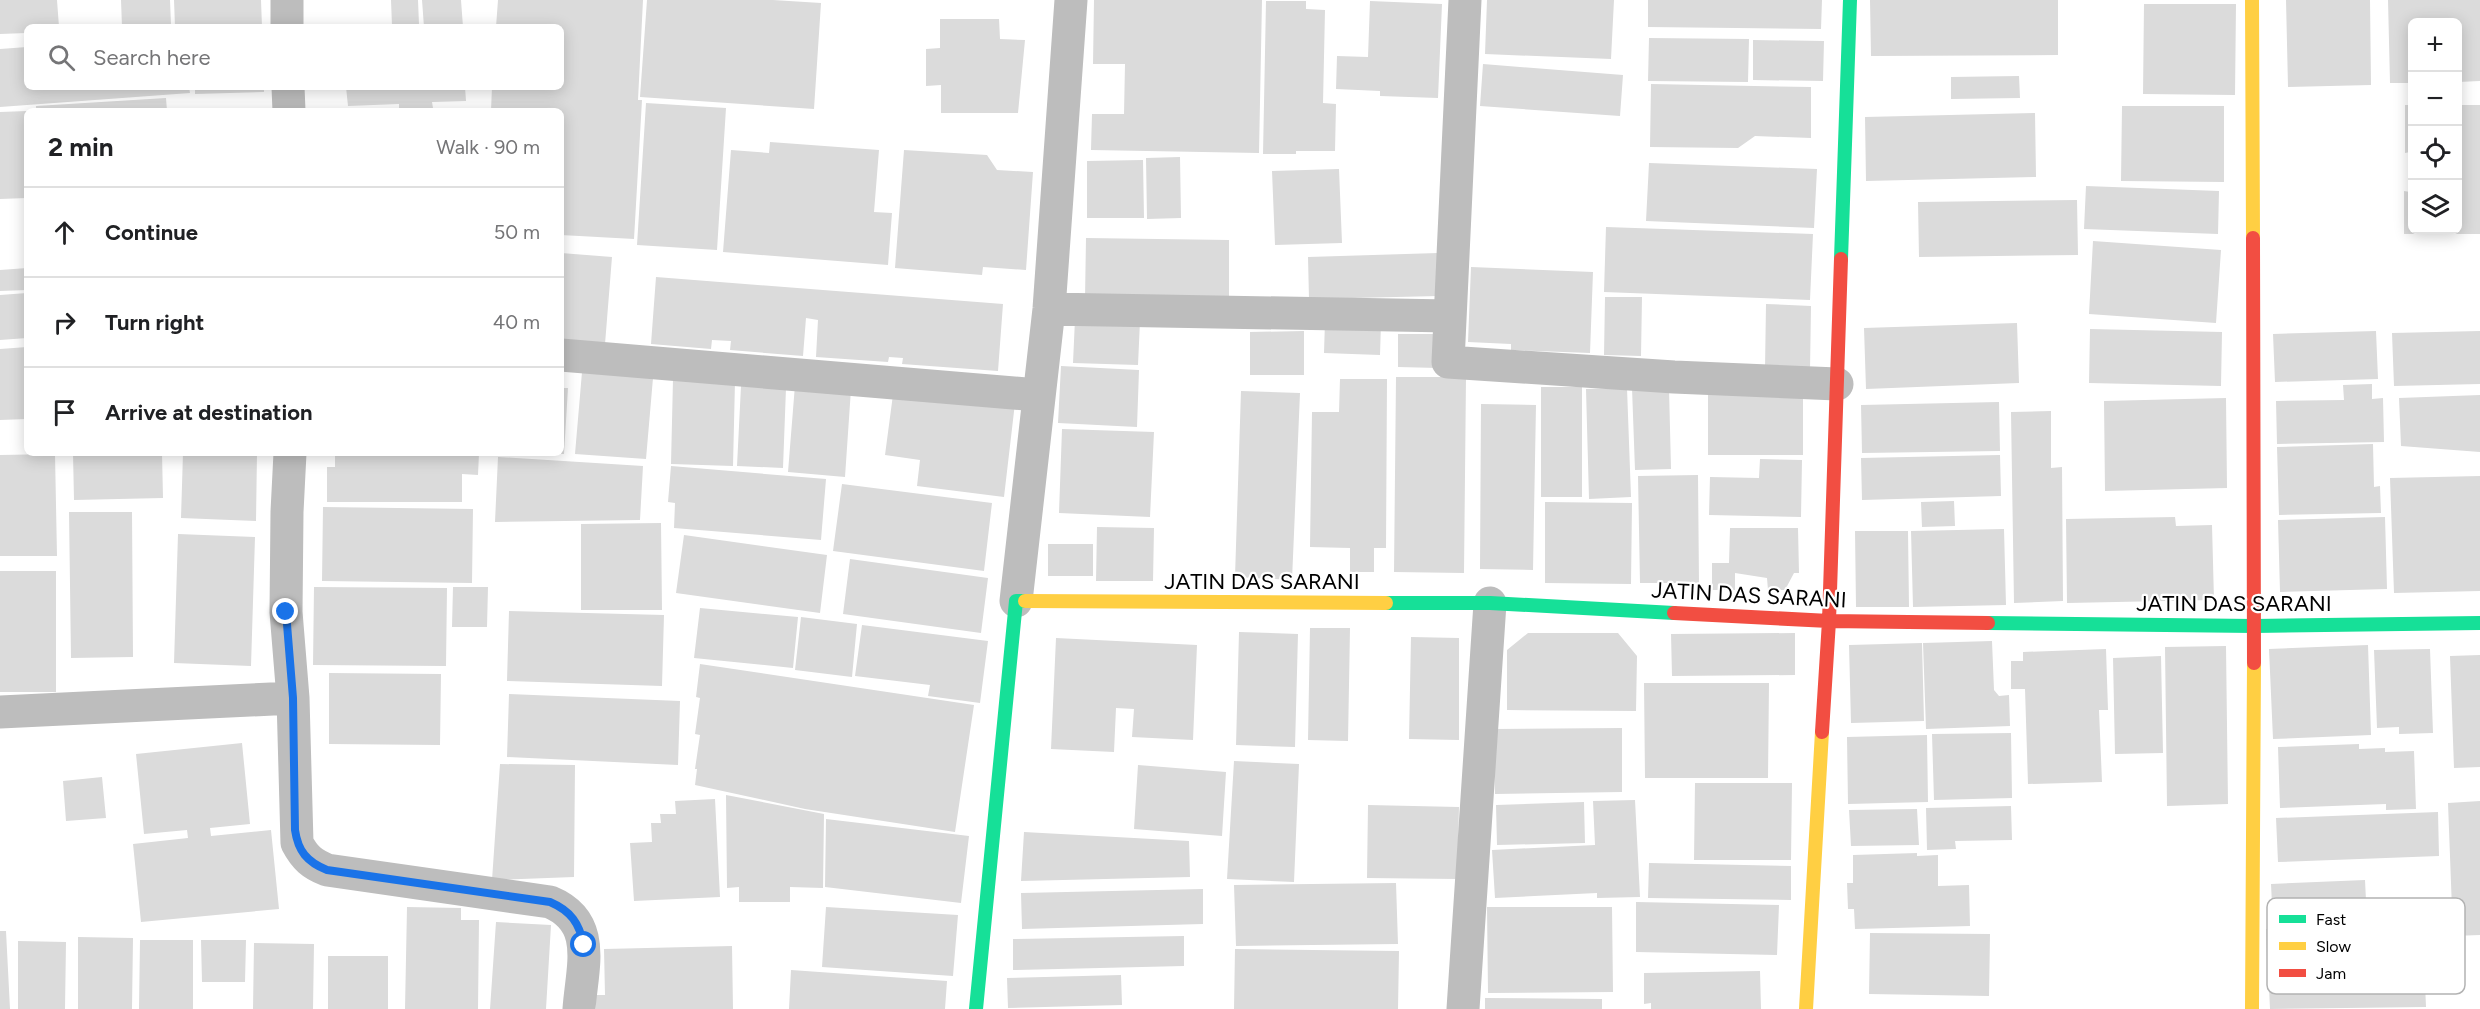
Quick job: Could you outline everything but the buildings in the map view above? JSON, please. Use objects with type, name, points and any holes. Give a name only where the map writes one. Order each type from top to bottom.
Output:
[{"type":"street","points":[[287,0],[287,24]]},
{"type":"street","points":[[976,1009],[1016,601],[1048,309],[1071,0]]},
{"type":"street","points":[[1465,0],[1448,362],[1674,377],[1838,384]]},
{"type":"street","points":[[1806,1009],[1829,621],[1850,0]]},
{"type":"street","points":[[2252,0],[2254,626],[2252,1009]]},
{"type":"street","points":[[288,90],[289,108]]},
{"type":"street","points":[[1048,309],[1449,316]]},
{"type":"street","points":[[564,355],[1038,395]]},
{"type":"street","points":[[290,456],[286,612],[293,698],[297,843],[304,856],[315,865],[327,870],[550,902],[562,907],[572,915],[581,929],[584,945],[579,1009]]},
{"type":"street","name":"JATIN DAS SARANI","points":[[1016,601],[1490,603],[1829,621],[2254,626],[2480,623]]},
{"type":"street","points":[[1463,1009],[1490,603]]},
{"type":"street","points":[[0,712],[293,698]]},
{"type":"traffic: fast","points":[[1841,259],[1850,0]]},
{"type":"traffic: fast","points":[[976,1009],[1016,601],[1025,601]]},
{"type":"traffic: fast","points":[[1386,603],[1490,603],[1674,613]]},
{"type":"traffic: fast","points":[[1988,623],[2254,626],[2480,623]]},
{"type":"traffic: slow","points":[[2252,0],[2253,238]]},
{"type":"traffic: slow","points":[[1025,601],[1386,603]]},
{"type":"traffic: slow","points":[[2252,1009],[2254,663]]},
{"type":"traffic: slow","points":[[1806,1009],[1822,732]]},
{"type":"traffic: jam","points":[[2253,238],[2254,663]]},
{"type":"traffic: jam","points":[[1822,732],[1829,621],[1841,259]]},
{"type":"traffic: jam","points":[[1674,613],[1829,621],[1988,623]]},
{"type":"route","points":[[286,612],[293,698],[295,830],[297,843],[304,856],[315,865],[327,870],[550,902],[562,907],[572,915],[581,929],[584,945]]}]
